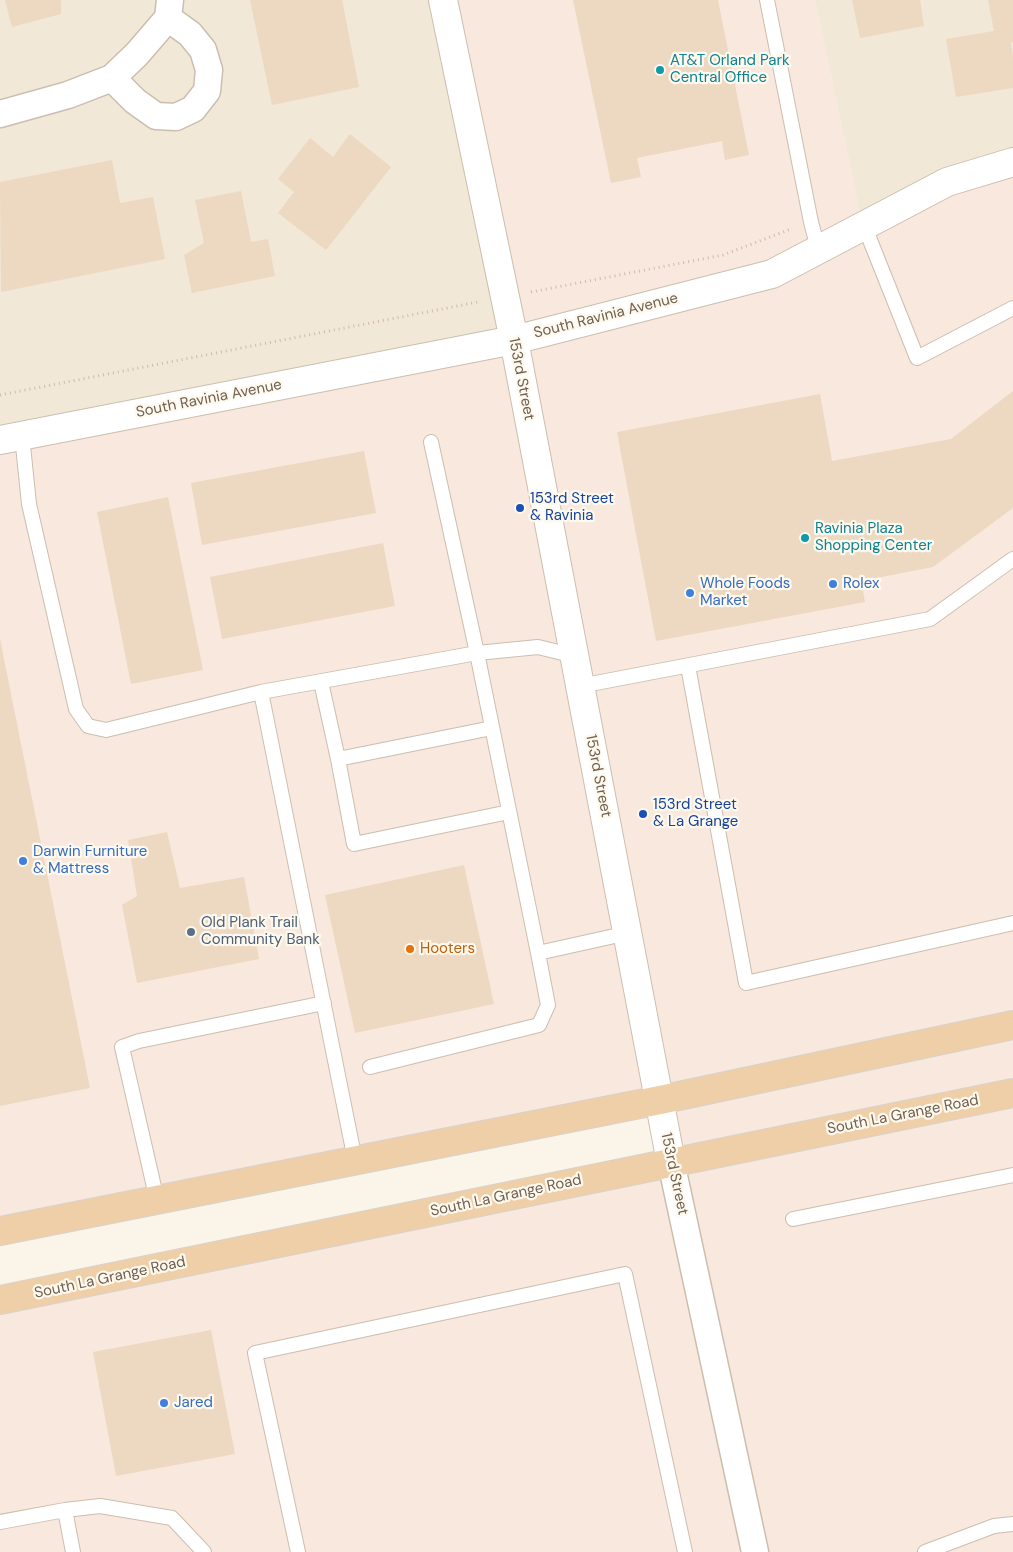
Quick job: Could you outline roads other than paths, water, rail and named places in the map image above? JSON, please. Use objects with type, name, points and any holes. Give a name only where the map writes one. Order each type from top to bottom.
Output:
[{"type":"highway","points":[[0,1231],[660,1100],[1013,1025]]},
{"type":"highway","name":"South La Grange Road","points":[[0,1300],[1013,1093]]},
{"type":"street","name":"153rd Street","points":[[443,0],[514,340],[671,1162],[755,1552]]},
{"type":"street","points":[[0,114],[68,95],[112,78],[136,54],[169,9],[203,50],[209,70],[208,91],[193,109],[176,117],[156,116],[135,101],[112,78]]},
{"type":"street","name":"South Ravinia Avenue","points":[[11,438],[514,340],[772,274],[947,182],[1013,162]]},
{"type":"lane","points":[[767,0],[818,249]]},
{"type":"lane","points":[[864,226],[917,358],[1013,308]]},
{"type":"lane","points":[[11,438],[29,504],[76,709],[88,726],[106,730],[261,692],[477,653],[538,647],[575,656]]},
{"type":"lane","points":[[370,1067],[539,1025],[548,1006],[477,653],[431,442]]},
{"type":"lane","points":[[580,686],[930,620],[1013,559]]},
{"type":"lane","points":[[688,666],[746,982],[1013,923]]},
{"type":"lane","points":[[321,682],[354,844],[509,812]]},
{"type":"lane","points":[[261,692],[355,1160]]},
{"type":"lane","points":[[338,759],[492,728]]},
{"type":"lane","points":[[538,953],[628,933]]},
{"type":"lane","points":[[157,1200],[122,1047],[139,1041],[324,1003]]},
{"type":"lane","points":[[793,1219],[1013,1175]]},
{"type":"lane","points":[[298,1552],[255,1353],[625,1274],[684,1552]]},
{"type":"lane","points":[[0,1522],[65,1510],[100,1506],[172,1518],[204,1552]]},
{"type":"lane","points":[[65,1510],[73,1552]]},
{"type":"lane","points":[[925,1552],[994,1526],[1013,1524]]},
{"type":"place","name":"AT&T Orland Park Central Office","points":[[660,70]]},
{"type":"place","name":"153rd Street & Ravinia","points":[[520,508]]},
{"type":"place","name":"Ravinia Plaza Shopping Center","points":[[805,538]]},
{"type":"place","name":"Rolex","points":[[833,584]]},
{"type":"place","name":"Whole Foods Market","points":[[690,593]]},
{"type":"place","name":"153rd Street & La Grange","points":[[643,814]]},
{"type":"place","name":"Darwin Furniture & Mattress","points":[[23,861]]},
{"type":"place","name":"Old Plank Trail Community Bank","points":[[191,932]]},
{"type":"place","name":"Hooters","points":[[410,949]]},
{"type":"place","name":"Jared","points":[[164,1403]]}]
